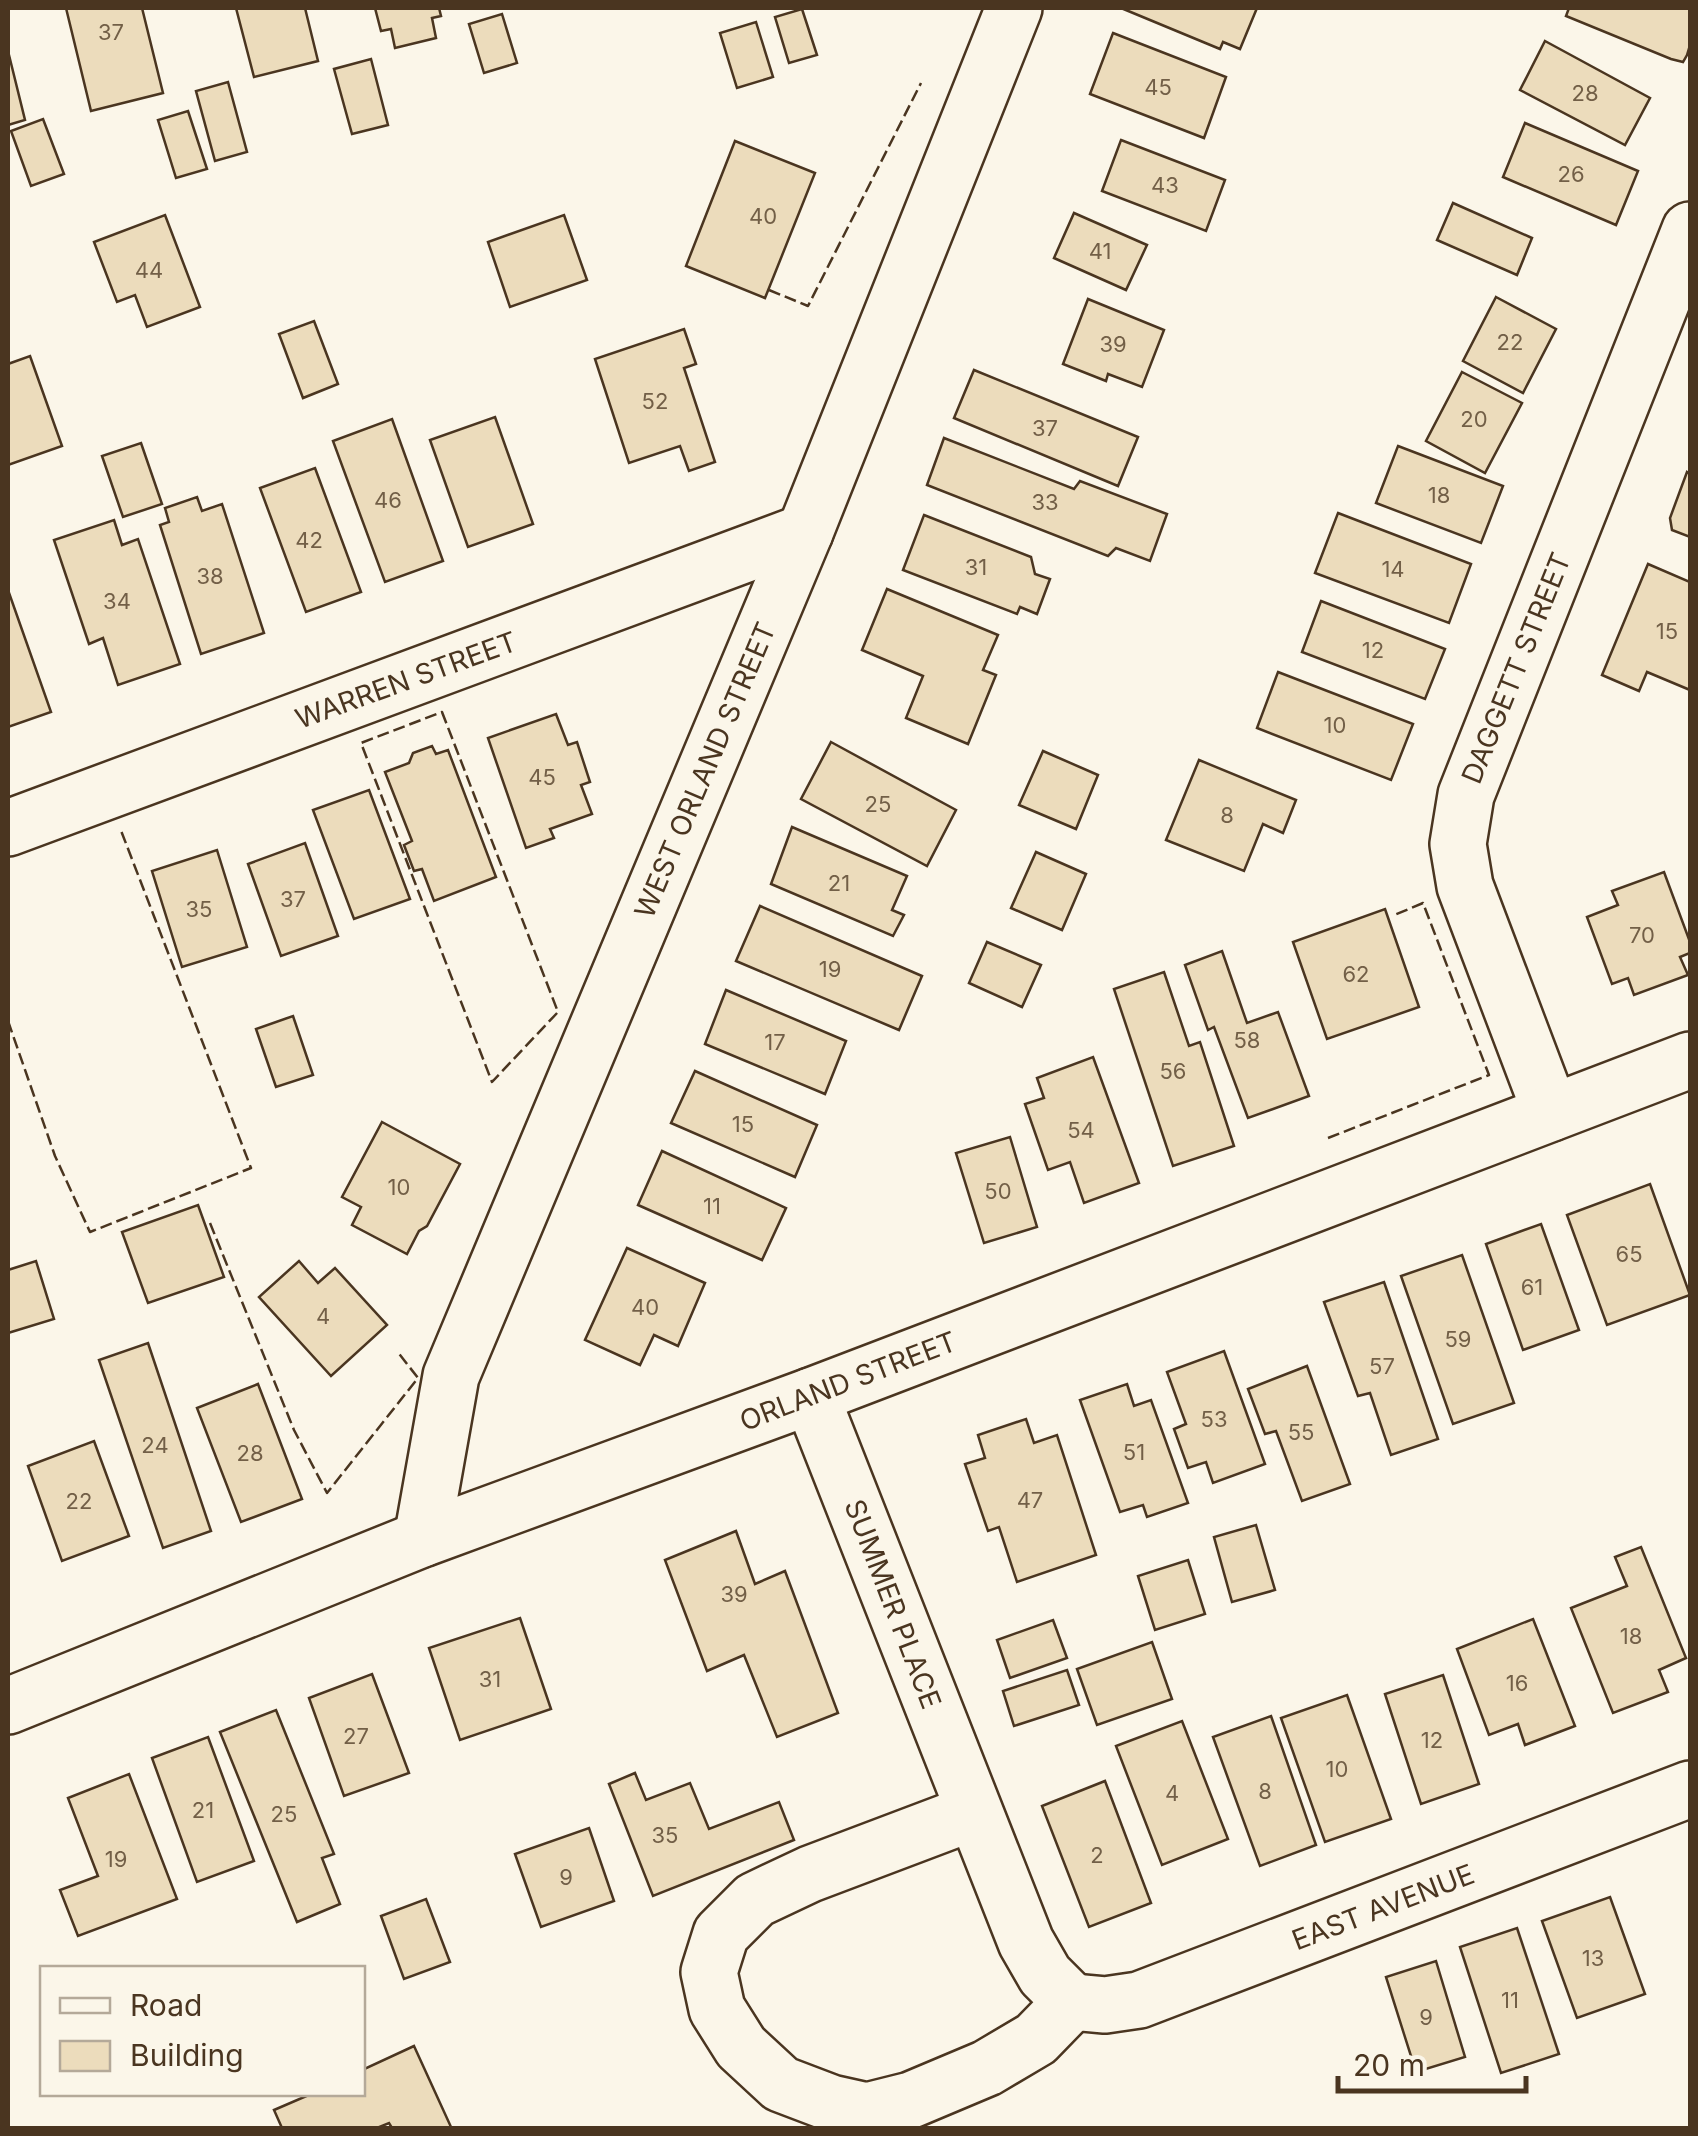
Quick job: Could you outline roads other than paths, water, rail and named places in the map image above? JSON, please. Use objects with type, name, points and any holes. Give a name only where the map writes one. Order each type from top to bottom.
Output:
[{"type":"street","name":"WEST ORLAND STREET","points":[[422,1539],[450,1376],[805,532],[1014,8]]},
{"type":"street","name":"DAGGETT STREET","points":[[1551,1113],[1465,886],[1458,844],[1466,796],[1690,230]]},
{"type":"street","name":"WARREN STREET","points":[[8,828],[805,532]]},
{"type":"street","name":"ORLAND STREET","points":[[8,1706],[422,1539],[811,1396],[1690,1060]]},
{"type":"street","name":"SUMMER PLACE","points":[[811,1396],[1026,1942],[1045,1975],[1072,2002]]},
{"type":"street","name":"EAST AVENUE","points":[[1072,2002],[1105,2005],[1139,2000],[1690,1789]]},
{"type":"street","points":[[974,1812],[810,1874],[756,1900],[721,1934],[709,1972],[717,2009],[741,2047],[781,2084],[830,2103],[867,2111],[912,2100],[986,2068],[1036,2039],[1072,2002]]}]
